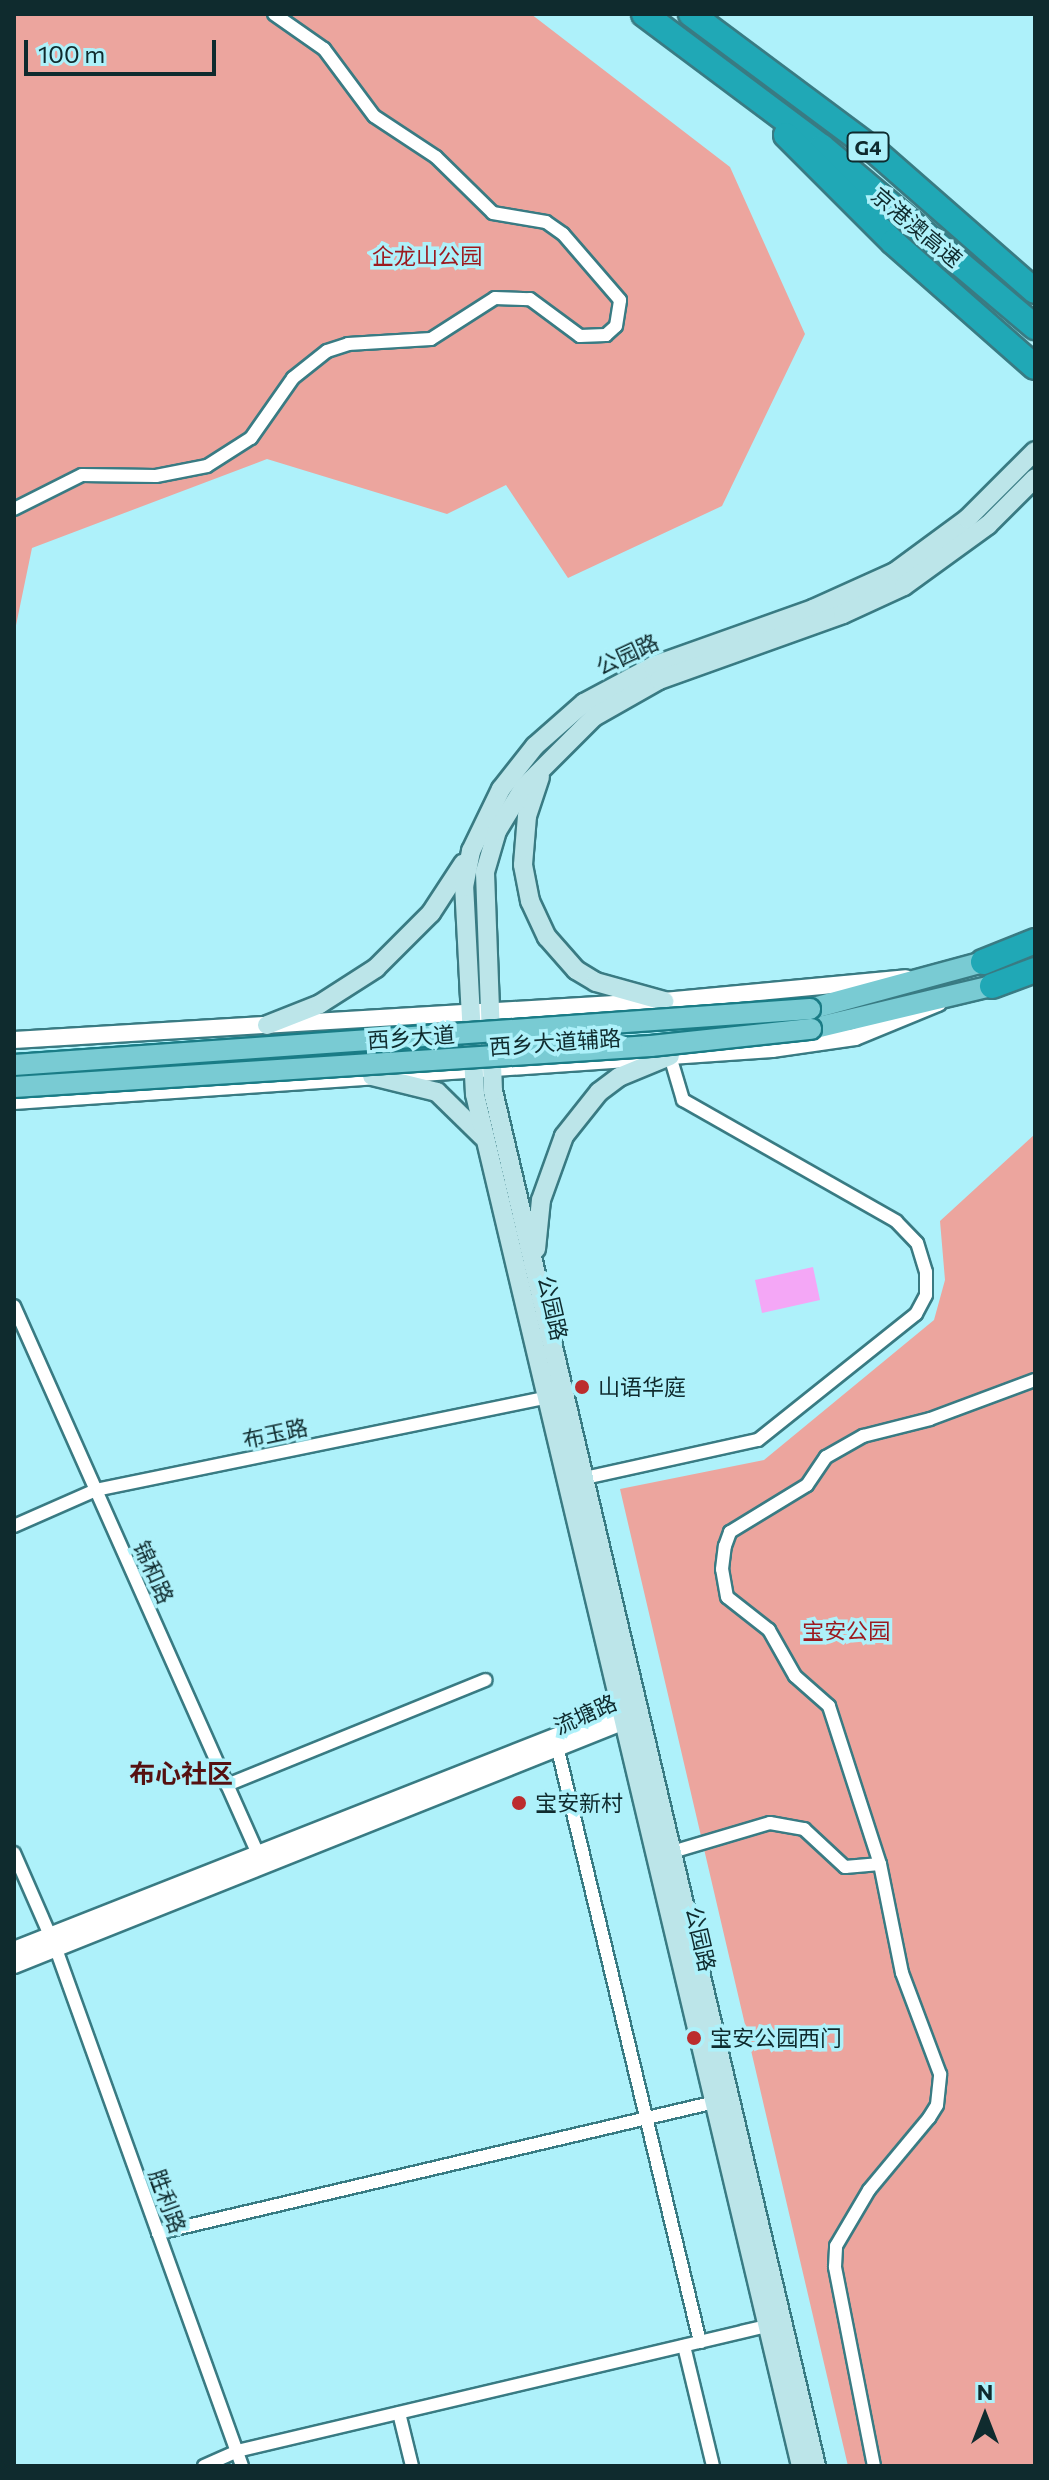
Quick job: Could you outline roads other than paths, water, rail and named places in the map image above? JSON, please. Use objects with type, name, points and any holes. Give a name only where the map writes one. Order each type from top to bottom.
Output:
[{"type":"highway","name":"京港澳高速","points":[[644,14],[822,147],[1035,327]]},
{"type":"highway","name":"京港澳高速","points":[[691,14],[876,152],[1035,291]]},
{"type":"highway","points":[[728,77],[893,242],[1035,367]]},
{"type":"highway","points":[[944,212],[1035,273]]},
{"type":"highway","points":[[983,962],[1035,941]]},
{"type":"highway","points":[[992,986],[1035,970]]},
{"type":"main road","name":"公园路","points":[[576,1480],[549,1397],[470,1070],[463,901],[471,851],[488,811],[518,765],[584,703],[653,666],[813,609],[895,572],[967,519],[1035,451]]},
{"type":"main road","name":"公园路","points":[[816,2466],[715,2102],[576,1480],[535,1271],[490,1068],[484,887],[488,858],[514,802],[550,756],[594,717],[641,689],[843,614],[904,586],[977,534],[1035,478]]},
{"type":"main road","points":[[550,756],[524,831],[525,882],[537,918],[576,970],[617,992],[664,1001]]},
{"type":"main road","points":[[267,1025],[338,995],[376,968],[431,913],[471,851]]},
{"type":"main road","points":[[810,1019],[983,962]]},
{"type":"main road","points":[[810,1019],[946,998],[992,986]]},
{"type":"main road","name":"西乡大道","points":[[14,1065],[810,1019]]},
{"type":"main road","name":"西乡大道","points":[[14,1087],[651,1046],[810,1019]]},
{"type":"main road","points":[[535,1271],[541,1200],[564,1136],[599,1092],[632,1071],[670,1056]]},
{"type":"main road","points":[[363,1077],[437,1092],[475,1125],[490,1149]]},
{"type":"main road","name":"公园路","points":[[629,1715],[672,1852],[775,2324],[801,2466]]},
{"type":"street","points":[[14,509],[82,475],[156,476],[207,466],[251,438],[293,378],[327,351],[348,344],[431,339],[495,298],[530,299],[580,336],[606,335],[616,326],[620,300],[563,234],[546,222],[493,213],[436,157],[374,116],[324,49],[274,14]]},
{"type":"street","name":"西乡大道辅路","points":[[14,1040],[664,1001],[859,979],[933,977]]},
{"type":"street","name":"西乡大道辅路","points":[[14,1101],[670,1056],[855,1037],[920,1014],[946,998]]},
{"type":"street","points":[[606,1060],[585,1048],[582,1027],[594,1009],[610,1004]]},
{"type":"street","points":[[340,1020],[362,1031],[369,1047],[363,1077]]},
{"type":"street","points":[[576,1480],[758,1440],[916,1314],[926,1295],[926,1272],[917,1243],[896,1221],[683,1100],[670,1056]]},
{"type":"street","name":"锦和路","points":[[14,1306],[258,1854]]},
{"type":"street","points":[[874,2466],[835,2267],[836,2246],[869,2190],[929,2118],[940,2089],[940,2074],[902,1973],[880,1864],[829,1706],[795,1676],[769,1630],[727,1597],[722,1569],[725,1546],[730,1532],[807,1485],[826,1457],[863,1436],[944,1415],[1035,1380]]},
{"type":"street","name":"布玉路","points":[[14,1526],[96,1490],[549,1397]]},
{"type":"street","points":[[227,1785],[486,1680]]},
{"type":"street","name":"流塘路","points":[[14,1950],[53,1942],[558,1750],[629,1715]]},
{"type":"street","name":"流塘路","points":[[14,1965],[53,1942],[258,1854],[629,1715]]},
{"type":"street","points":[[558,1750],[700,2342]]},
{"type":"street","points":[[672,1852],[770,1823],[804,1829],[845,1867],[880,1864]]},
{"type":"street","name":"胜利路","points":[[14,1853],[53,1942],[242,2466]]},
{"type":"street","points":[[158,2233],[715,2102]]},
{"type":"street","points":[[204,2466],[237,2451],[775,2324]]},
{"type":"street","points":[[684,2346],[713,2466]]},
{"type":"street","points":[[399,2413],[412,2466]]},
{"type":"place","name":"山语华庭","points":[[582,1387]]},
{"type":"place","name":"宝安新村","points":[[519,1803]]},
{"type":"place","name":"宝安公园西门","points":[[694,2038]]},
{"type":"district","name":"布心社区","points":[[181,1773]]},
{"type":"park label","name":"企龙山公园","points":[[427,256]]},
{"type":"park label","name":"宝安公园","points":[[846,1631]]}]
